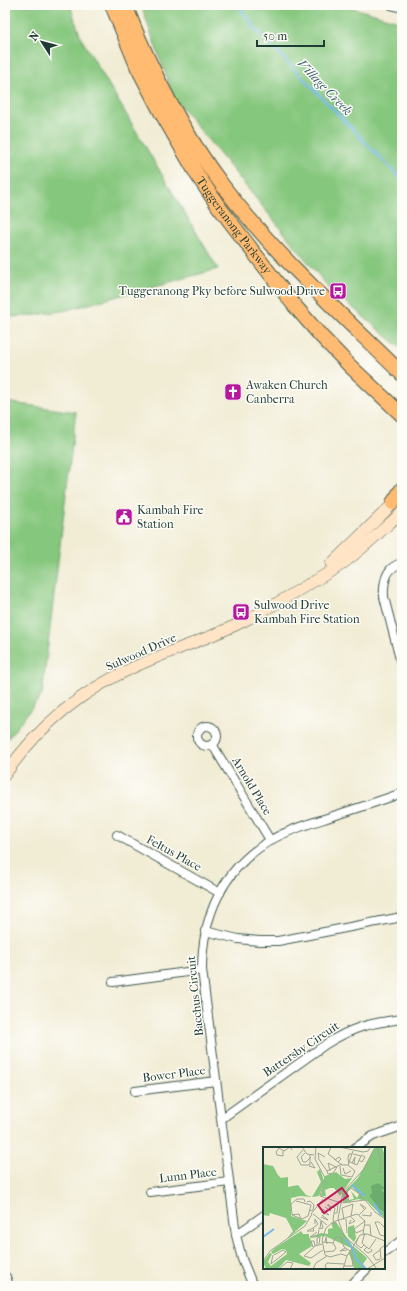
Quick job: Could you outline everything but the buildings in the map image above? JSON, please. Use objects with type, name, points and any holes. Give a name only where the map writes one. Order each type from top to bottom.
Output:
[{"type":"highway","name":"Tuggeranong Parkway","points":[[112,5],[138,68],[160,112],[198,176],[219,207],[294,305],[316,331],[350,366],[402,414]]},
{"type":"highway","name":"Tuggeranong Parkway","points":[[125,5],[141,44],[171,105],[203,158],[223,186],[243,211],[300,274],[326,301],[399,369]]},
{"type":"highway","points":[[399,503],[402,489]]},
{"type":"main road","name":"Sulwood Drive","points":[[5,775],[26,747],[56,717],[72,704],[100,685],[134,667],[245,621],[310,584],[399,503]]},
{"type":"street","points":[[391,5],[402,8]]},
{"type":"street","points":[[402,563],[391,569],[385,577],[383,586],[384,596],[402,667]]},
{"type":"street","name":"Arnold Place","points":[[212,744],[270,840]]},
{"type":"street","name":"Bacchus Circuit","points":[[250,1285],[236,1235],[202,970],[202,950],[205,931],[211,911],[228,880],[241,863],[254,850],[270,840],[300,827],[402,793]]},
{"type":"street","name":"Feltus Place","points":[[117,835],[220,893]]},
{"type":"street","points":[[205,931],[245,940],[278,941],[402,917]]},
{"type":"street","points":[[113,982],[202,970]]},
{"type":"street","name":"Battersby Circuit","points":[[221,1120],[343,1033],[362,1026],[383,1021],[402,1019]]},
{"type":"street","name":"Bower Place","points":[[135,1091],[216,1081]]},
{"type":"street","points":[[356,1147],[373,1136],[402,1126]]},
{"type":"street","name":"Lunn Place","points":[[150,1192],[229,1182]]},
{"type":"street","points":[[236,1235],[263,1216]]},
{"type":"street","points":[[385,1252],[402,1240]]},
{"type":"street","points":[[350,1286],[367,1269]]},
{"type":"street","points":[[5,1278],[8,1286]]},
{"type":"green space","points":[[5,5],[70,5],[81,38],[218,269],[67,310],[30,316],[5,317]]},
{"type":"green space","points":[[141,5],[343,5],[402,22],[402,349],[329,288],[174,98]]},
{"type":"green space","points":[[5,402],[76,412],[42,695],[5,742]]},
{"type":"waterway","name":"Village Creek","points":[[238,5],[257,31],[402,180]]},
{"type":"place","name":"Tuggeranong Pky before Sulwood Drive","points":[[338,291]]},
{"type":"place","name":"Awaken Church Canberra","points":[[233,392]]},
{"type":"place","name":"Kambah Fire Station","points":[[124,517]]},
{"type":"place","name":"Sulwood Drive Kambah Fire Station","points":[[241,612]]}]
